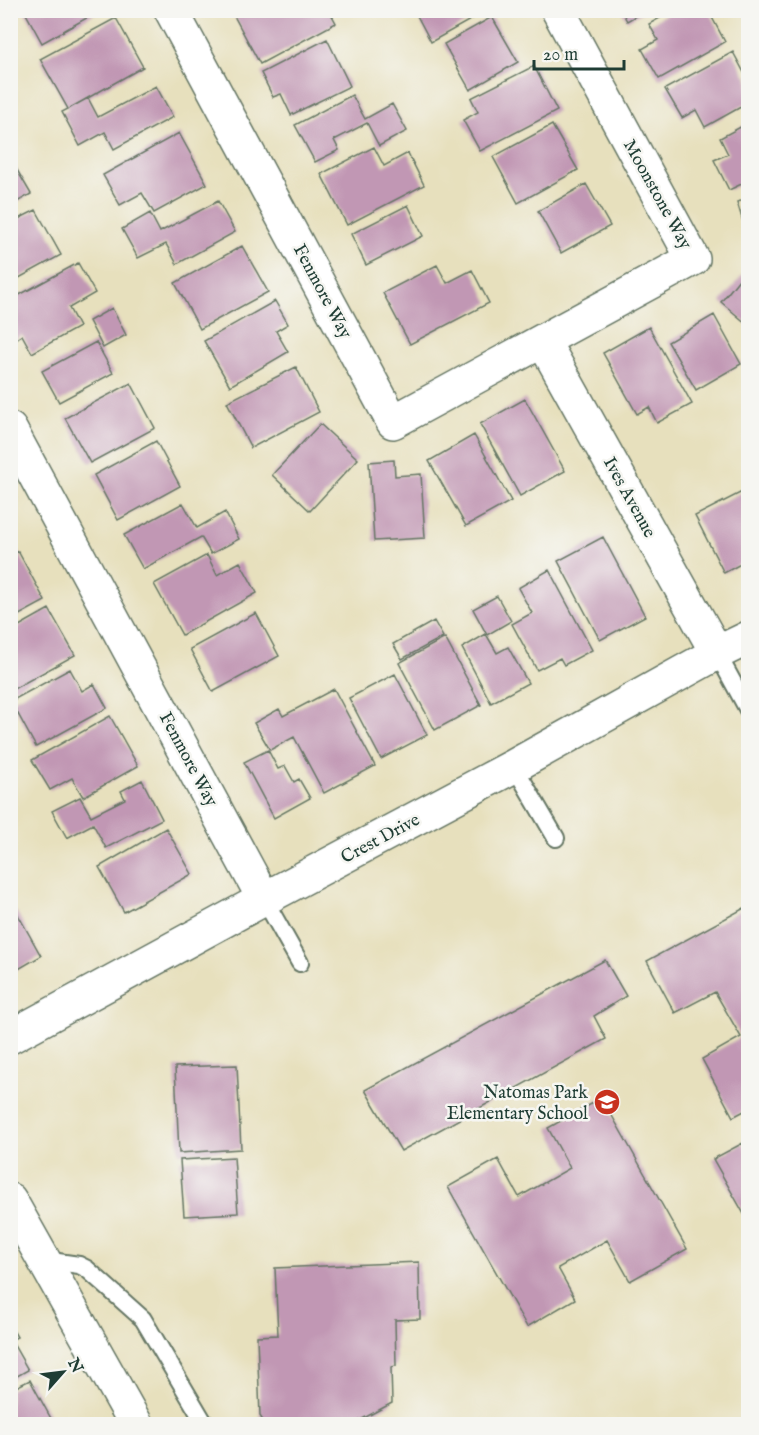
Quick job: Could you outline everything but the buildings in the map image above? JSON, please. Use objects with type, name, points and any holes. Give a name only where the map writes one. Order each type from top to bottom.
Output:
[{"type":"street","name":"Fenmore Way","points":[[171,10],[393,422],[543,341]]},
{"type":"street","name":"Moonstone Way","points":[[543,341],[693,259],[558,10]]},
{"type":"street","name":"Ives Avenue","points":[[543,341],[717,653]]},
{"type":"street","name":"Fenmore Way","points":[[10,429],[264,899]]},
{"type":"street","name":"Crest Drive","points":[[10,1037],[514,766],[717,653],[748,639]]},
{"type":"street","points":[[10,1200],[136,1425]]},
{"type":"lane","points":[[717,653],[748,710]]},
{"type":"lane","points":[[514,766],[556,838]]},
{"type":"lane","points":[[264,899],[300,963]]},
{"type":"lane","points":[[44,1260],[79,1265],[87,1269],[142,1319],[205,1425]]},
{"type":"place","name":"Natomas Park Elementary School","points":[[607,1102]]}]
